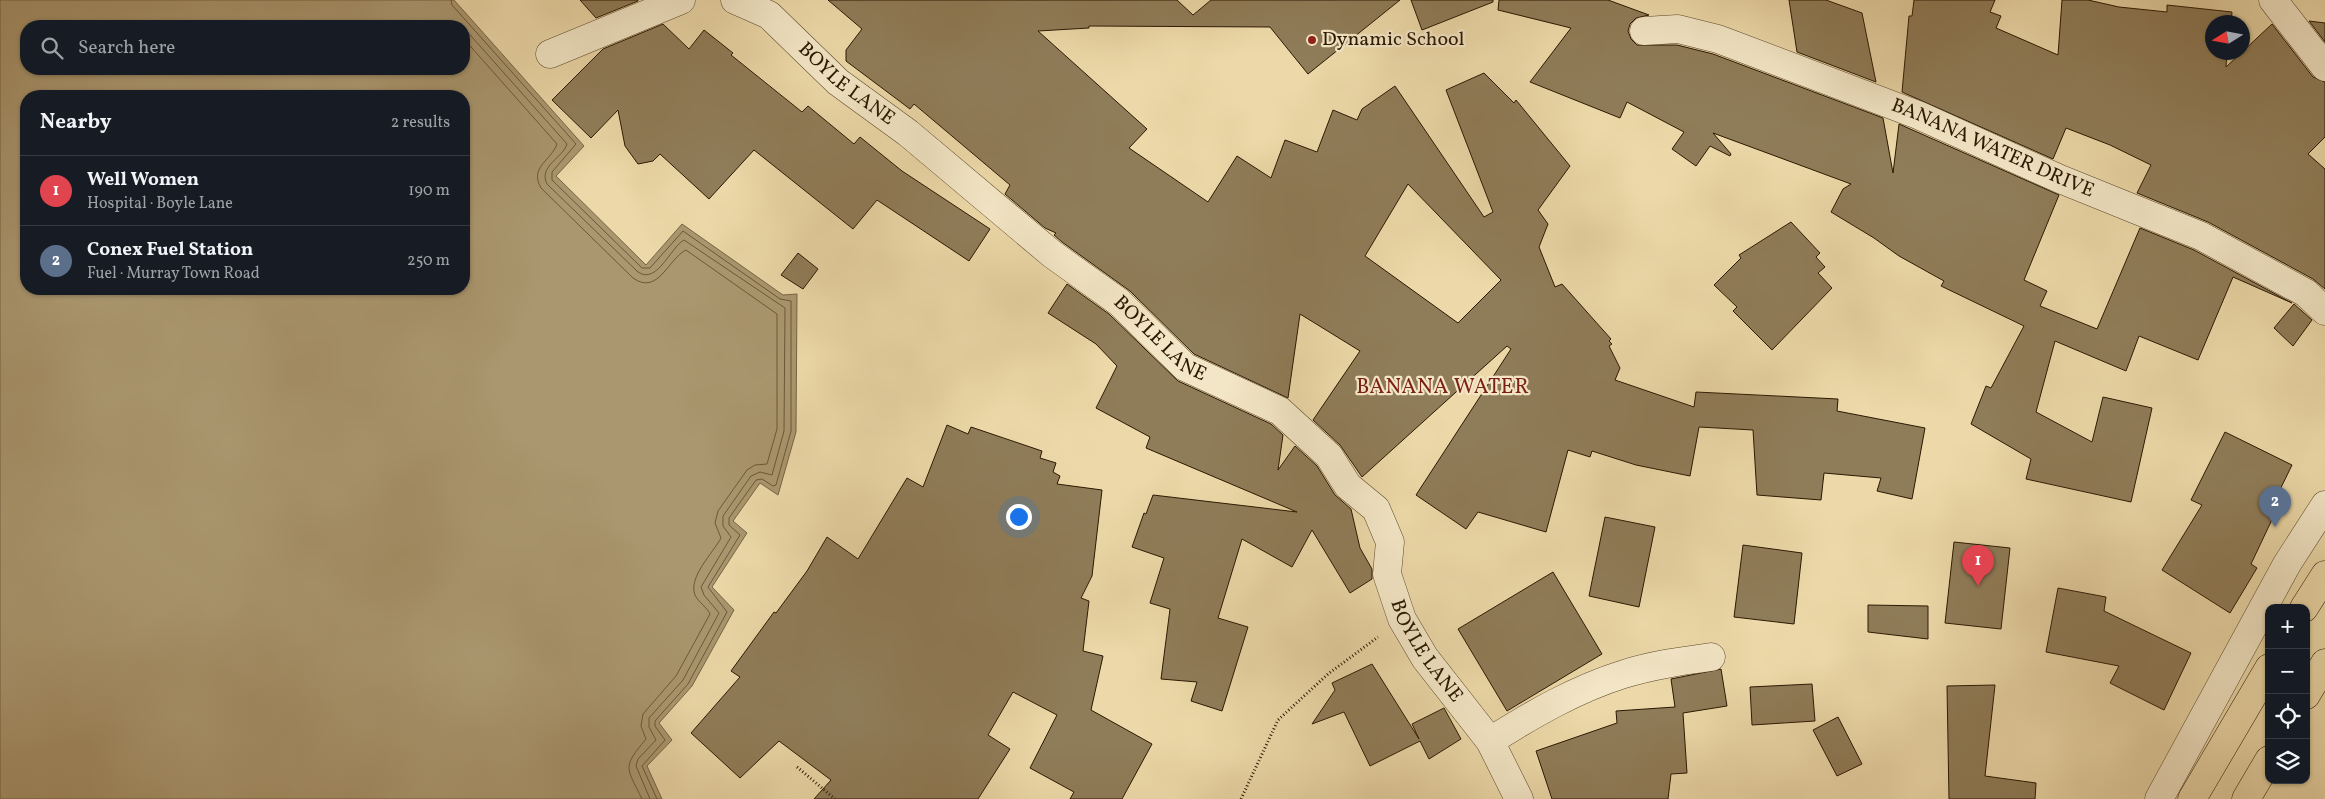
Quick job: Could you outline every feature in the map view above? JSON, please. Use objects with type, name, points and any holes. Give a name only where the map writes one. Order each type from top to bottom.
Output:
[{"type":"main road","points":[[2307,604],[2325,575]]},
{"type":"main road","points":[[2307,694],[2325,662]]},
{"type":"main road","points":[[2192,799],[2265,675]]},
{"type":"main road","points":[[2246,799],[2265,767]]},
{"type":"street","points":[[550,54],[681,0]]},
{"type":"street","name":"BOYLE LANE","points":[[735,0],[776,8],[838,82],[908,133],[1052,254],[1119,302],[1185,367],[1280,411],[1329,456],[1348,486],[1376,508],[1390,542],[1387,574],[1402,619],[1425,658],[1490,741],[1519,799]]},
{"type":"street","points":[[2273,0],[2325,67]]},
{"type":"street","name":"BANANA WATER DRIVE","points":[[1644,31],[1678,29],[1718,39],[1918,115],[2060,178],[2201,236],[2306,293],[2325,311]]},
{"type":"street","points":[[2159,799],[2287,564],[2325,505]]},
{"type":"street","points":[[1490,741],[1555,702],[1590,686],[1660,665],[1711,657]]},
{"type":"path","points":[[1241,799],[1278,720],[1328,674],[1402,619]]},
{"type":"path","points":[[797,767],[835,799]]},
{"type":"water","points":[[0,0],[454,0],[584,146],[556,176],[646,265],[682,224],[783,295],[797,294],[796,432],[778,495],[760,483],[733,521],[747,533],[712,587],[734,610],[692,686],[659,723],[672,740],[647,766],[662,799],[0,799]]},
{"type":"building","points":[[580,0],[638,0],[638,1],[596,18]]},
{"type":"building","points":[[828,0],[1177,0],[1193,15],[1211,0],[1400,0],[1308,74],[1270,27],[1089,26],[1089,28],[1038,31],[1147,129],[1129,148],[1208,202],[1237,156],[1271,178],[1285,140],[1317,152],[1333,110],[1357,120],[1362,109],[1395,86],[1484,217],[1493,212],[1446,90],[1484,73],[1514,103],[1516,100],[1570,166],[1538,210],[1548,224],[1539,247],[1555,287],[1562,284],[1611,339],[1609,341],[1612,344],[1609,346],[1620,368],[1615,380],[1694,407],[1696,392],[1838,399],[1837,411],[1925,428],[1912,499],[1877,491],[1881,478],[1824,473],[1821,500],[1757,495],[1753,430],[1699,427],[1690,476],[1636,465],[1592,451],[1590,457],[1568,450],[1546,532],[1478,512],[1466,529],[1416,495],[1511,349],[1507,346],[1362,477],[1340,445],[1313,420],[1360,351],[1300,314],[1288,398],[1194,354],[1130,291],[1062,242],[1054,235],[1056,233],[1045,228],[1005,194],[1010,185],[914,104],[910,109],[846,61],[846,50],[862,29]],"holes":[[[1408,184],[1501,280],[1458,323],[1365,256]]]},
{"type":"building","points":[[1411,0],[1493,0],[1493,2],[1422,30]]},
{"type":"building","points":[[1499,0],[1608,0],[1649,15],[1636,18],[1630,24],[1628,31],[1631,39],[1637,45],[1677,45],[1713,54],[1883,118],[1893,173],[1899,124],[2059,195],[2024,280],[2047,291],[2040,306],[2097,329],[2140,228],[2194,250],[2292,303],[2233,277],[2198,360],[2139,336],[2126,371],[2055,341],[2036,412],[2092,442],[2103,397],[2152,408],[2131,502],[2026,479],[2031,459],[1971,424],[1986,386],[1991,388],[2024,326],[1941,286],[1944,281],[1899,256],[1874,238],[1831,212],[1843,189],[1851,184],[1713,133],[1731,154],[1730,156],[1710,146],[1696,166],[1672,149],[1684,132],[1627,102],[1620,118],[1530,82],[1571,28],[1498,10]]},
{"type":"building","points":[[1789,0],[1826,0],[1862,13],[1876,82],[1797,52]]},
{"type":"building","points":[[1914,0],[1995,0],[1990,12],[2001,16],[1996,28],[2058,55],[2062,0],[2088,0],[2119,7],[2167,12],[2167,5],[2232,12],[2232,15],[2205,15],[2205,60],[2226,60],[2226,67],[2233,60],[2250,60],[2250,45],[2272,24],[2313,77],[2325,82],[2325,137],[2308,154],[2325,169],[2325,289],[2313,279],[2208,222],[2137,193],[2151,165],[2110,145],[2066,128],[2053,159],[1902,92],[1909,16],[1912,16]]},
{"type":"building","points":[[2309,21],[2325,23],[2325,42]]},
{"type":"building","points":[[663,24],[689,49],[704,30],[733,53],[731,55],[802,112],[808,106],[854,144],[860,137],[902,171],[990,229],[969,261],[877,200],[853,229],[754,150],[709,199],[660,154],[653,161],[638,164],[625,146],[618,110],[591,138],[552,100],[603,49]]},
{"type":"building","points":[[1791,222],[1820,253],[1816,257],[1825,267],[1818,273],[1832,288],[1772,350],[1733,311],[1737,307],[1714,285],[1741,258],[1739,255]]},
{"type":"building","points":[[798,253],[818,269],[803,289],[781,275]]},
{"type":"building","points":[[1067,284],[1109,314],[1178,381],[1271,424],[1283,435],[1278,470],[1295,446],[1317,466],[1335,495],[1351,509],[1360,548],[1372,569],[1372,579],[1350,593],[1312,530],[1292,567],[1242,539],[1218,618],[1248,627],[1222,711],[1191,701],[1197,682],[1161,679],[1170,609],[1150,603],[1164,558],[1132,547],[1144,513],[1146,514],[1153,495],[1297,512],[1146,448],[1150,437],[1096,408],[1117,366],[1096,344],[1048,313]]},
{"type":"building","points":[[2294,304],[2312,320],[2293,346],[2274,328]]},
{"type":"building","points":[[947,425],[968,434],[971,427],[1042,451],[1040,458],[1056,463],[1053,472],[1060,476],[1057,484],[1102,490],[1092,576],[1081,598],[1089,601],[1083,651],[1103,656],[1091,710],[1152,744],[1122,799],[1070,799],[1074,792],[1030,768],[1057,715],[1013,692],[988,735],[1010,749],[978,799],[814,799],[831,780],[779,741],[740,778],[691,733],[740,677],[731,671],[807,571],[827,537],[858,559],[907,478],[923,487]]},
{"type":"building","points":[[2225,432],[2292,465],[2273,504],[2278,507],[2251,564],[2257,568],[2230,613],[2162,570],[2202,505],[2191,500]]},
{"type":"building","points":[[1605,517],[1655,527],[1639,607],[1589,596]]},
{"type":"building","points":[[1954,542],[2010,548],[2001,629],[1945,623]]},
{"type":"building","points":[[1743,545],[1802,553],[1794,624],[1734,617]]},
{"type":"building","points":[[1553,572],[1602,654],[1507,711],[1458,629]]},
{"type":"building","points":[[2058,588],[2106,597],[2104,611],[2191,653],[2164,710],[2110,683],[2119,666],[2046,652]]},
{"type":"building","points":[[1868,605],[1928,606],[1928,639],[1868,632]]},
{"type":"building","points":[[1372,664],[1419,739],[1412,724],[1444,708],[1461,739],[1429,759],[1420,741],[1370,766],[1344,712],[1312,724],[1335,690],[1332,683]]},
{"type":"building","points":[[1721,669],[1727,706],[1683,713],[1687,773],[1671,774],[1668,799],[1552,799],[1536,751],[1617,723],[1616,711],[1675,707],[1671,679]]},
{"type":"building","points":[[1812,684],[1815,721],[1752,725],[1750,687]]},
{"type":"building","points":[[1995,685],[1985,776],[2036,783],[2035,799],[1949,799],[1947,686]]},
{"type":"building","points":[[1838,717],[1862,764],[1837,776],[1813,730]]},
{"type":"place","name":"Dynamic School","points":[[1312,40]]},
{"type":"place","name":"Conex Fuel Station","points":[[2275,527]]},
{"type":"place","name":"Well Women","points":[[1978,586]]},
{"type":"district","name":"BANANA WATER","points":[[1443,387]]}]
